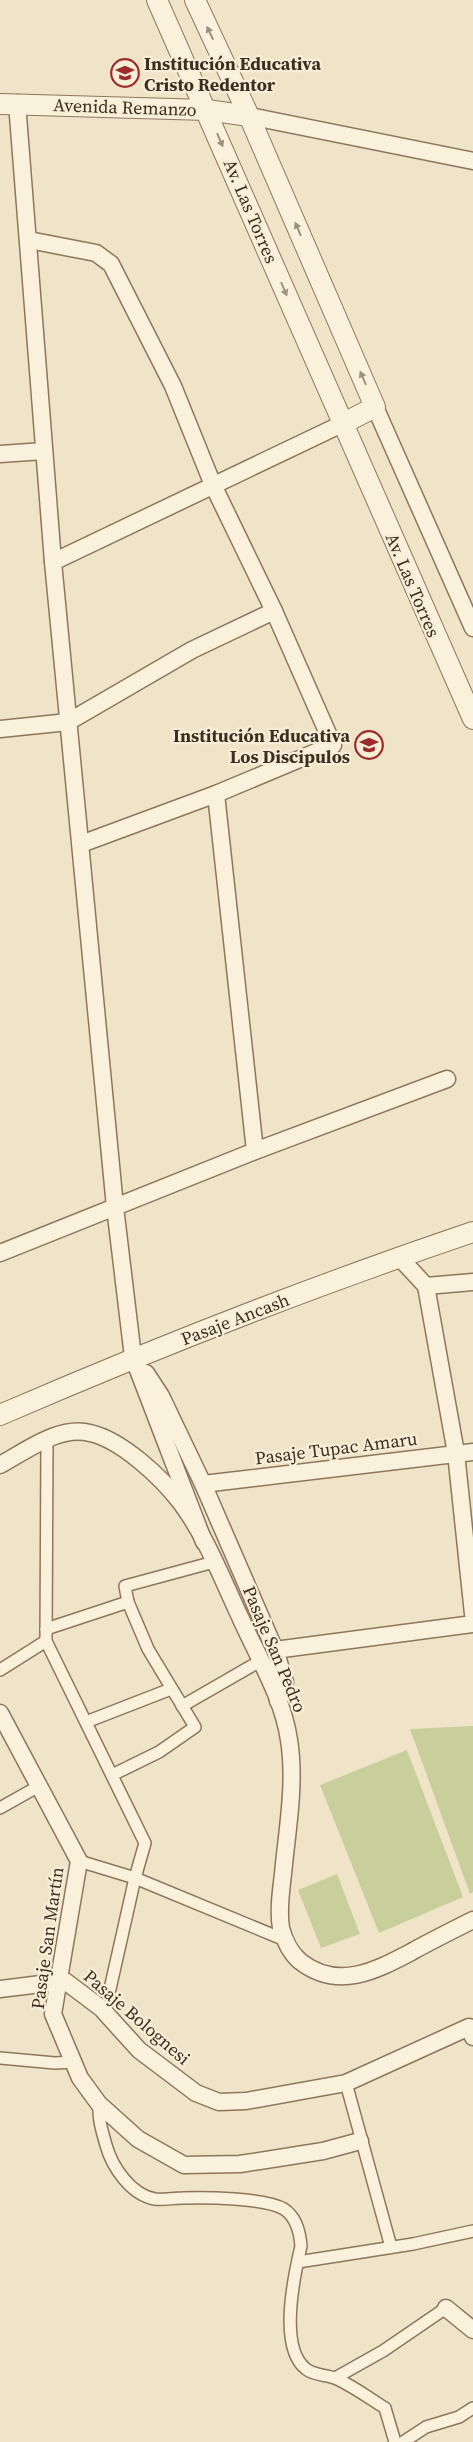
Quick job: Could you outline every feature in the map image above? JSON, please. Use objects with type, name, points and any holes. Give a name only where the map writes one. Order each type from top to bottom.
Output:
[{"type":"street","name":"Av. Las Torres","points":[[157,0],[207,110],[473,719]]},
{"type":"street","name":"Av. Las Torres","points":[[195,0],[249,116],[473,628]]},
{"type":"street","name":"Avenida Remanzo","points":[[8,104],[207,110],[249,116]]},
{"type":"street","points":[[8,104],[28,240],[53,562],[68,722],[115,1207],[133,1357],[204,1542]]},
{"type":"street","points":[[249,116],[473,161]]},
{"type":"street","points":[[28,240],[96,253],[111,264],[173,386],[213,485],[274,611],[333,745],[216,794],[81,844]]},
{"type":"street","points":[[53,562],[375,407]]},
{"type":"street","points":[[0,454],[44,451]]},
{"type":"street","points":[[0,729],[68,722],[192,650],[274,611]]},
{"type":"street","points":[[216,794],[255,1151]]},
{"type":"street","points":[[0,1253],[255,1151],[447,1079]]},
{"type":"street","name":"Pasaje Ancash","points":[[0,1415],[133,1357],[399,1257],[473,1232]]},
{"type":"street","points":[[399,1257],[426,1286],[456,1453],[473,1614]]},
{"type":"street","points":[[426,1286],[473,1282]]},
{"type":"street","points":[[133,1357],[161,1396],[203,1484],[275,1650],[285,1682],[283,1692],[278,1701]]},
{"type":"street","name":"Pasaje San Pedro","points":[[0,1466],[63,1432],[89,1432],[111,1440],[158,1478],[181,1504],[214,1562],[278,1701],[289,1736],[292,1771],[280,1898],[281,1926],[285,1940],[300,1961],[329,1976],[345,1978],[362,1975],[380,1969],[473,1920]]},
{"type":"street","points":[[47,1440],[46,1641],[145,1843],[134,1878],[110,1989]]},
{"type":"street","name":"Pasaje Tupac Amaru","points":[[203,1484],[473,1452]]},
{"type":"street","points":[[112,1775],[160,1752],[195,1727],[148,1649],[128,1602],[125,1586],[214,1562]]},
{"type":"street","points":[[46,1629],[128,1602]]},
{"type":"street","points":[[275,1650],[473,1624]]},
{"type":"street","points":[[0,1670],[46,1641]]},
{"type":"street","points":[[182,1706],[260,1662]]},
{"type":"street","points":[[86,1722],[171,1689]]},
{"type":"street","name":"Pasaje San Martín","points":[[0,1713],[79,1861],[53,2014],[80,2078],[99,2104],[138,2139],[184,2165],[240,2164],[323,2151],[360,2141]]},
{"type":"street","points":[[0,1808],[39,1786]]},
{"type":"street","points":[[79,1861],[134,1878],[285,1940]]},
{"type":"street","name":"Pasaje Bolognesi","points":[[0,1989],[65,1981],[81,1991],[101,2008],[140,2050],[160,2066],[196,2093],[219,2102],[246,2102],[346,2083],[472,2029]]},
{"type":"street","points":[[0,2058],[54,2063],[74,2062]]},
{"type":"street","points":[[346,2083],[360,2141],[391,2247]]},
{"type":"street","points":[[99,2104],[98,2118],[110,2159],[115,2170],[138,2193],[155,2199],[209,2198],[244,2200],[283,2209],[292,2217],[300,2234],[301,2246],[290,2327],[292,2347],[300,2363],[307,2370],[335,2378],[385,2408],[395,2442]]},
{"type":"street","points":[[298,2262],[473,2232]]},
{"type":"street","points":[[335,2378],[383,2351],[446,2308],[473,2330]]},
{"type":"street","points":[[403,2442],[426,2427],[459,2417],[473,2408]]},
{"type":"green space","points":[[473,1726],[473,1892],[470,1894],[410,1729]]},
{"type":"green space","points":[[407,1750],[463,1897],[379,1933],[320,1785]]},
{"type":"green space","points":[[337,1874],[360,1934],[321,1948],[298,1890]]},
{"type":"place","name":"Institución Educativa Cristo Redentor","points":[[125,73]]},
{"type":"place","name":"Institución Educativa Los Discipulos","points":[[369,745]]}]
